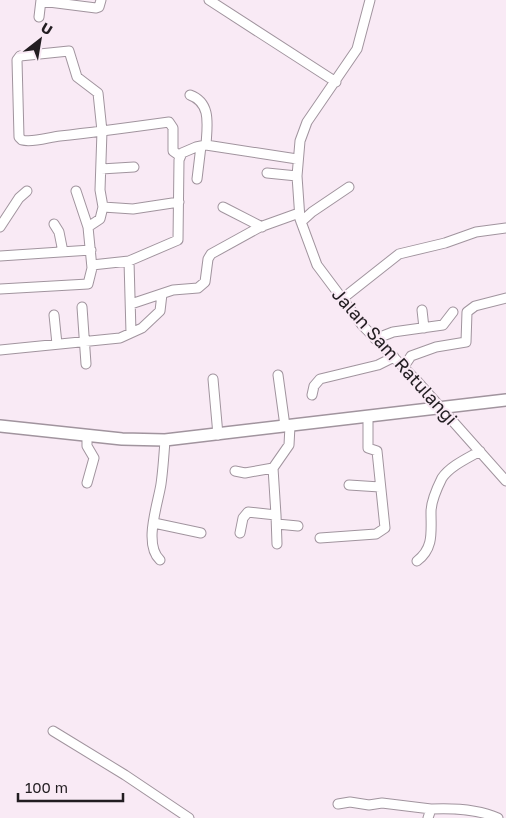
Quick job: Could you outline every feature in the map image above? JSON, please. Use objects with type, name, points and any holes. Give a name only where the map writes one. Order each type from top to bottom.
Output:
[{"type":"main road","points":[[0,426],[87,435],[166,440],[506,400]]},
{"type":"street","points":[[39,17],[41,0],[78,3],[98,8],[101,0]]},
{"type":"street","points":[[209,0],[336,82]]},
{"type":"street","name":"Jalan Sam Ratulangi","points":[[370,0],[357,49],[307,122],[300,141],[297,176],[301,222],[317,264],[342,300],[506,481]]},
{"type":"street","points":[[88,226],[100,219],[103,207],[100,190],[102,131],[100,96],[94,88],[77,77],[70,52],[23,55],[18,58],[19,137],[22,140],[102,131],[171,123],[174,128],[173,151],[180,156]]},
{"type":"street","points":[[190,95],[200,100],[208,116],[197,179]]},
{"type":"street","points":[[92,265],[128,261],[178,240],[180,156],[186,150],[204,146],[297,159]]},
{"type":"street","points":[[101,169],[134,167]]},
{"type":"street","points":[[267,173],[297,176]]},
{"type":"street","points":[[301,222],[312,212],[349,187]]},
{"type":"street","points":[[0,227],[19,198],[27,191]]},
{"type":"street","points":[[0,289],[85,286],[89,282],[92,265],[88,226],[76,191]]},
{"type":"street","points":[[103,207],[133,209],[179,202]]},
{"type":"street","points":[[223,207],[262,227]]},
{"type":"street","points":[[131,304],[173,290],[198,288],[205,282],[208,259],[211,254],[262,227],[299,213]]},
{"type":"street","points":[[54,224],[59,232],[63,252]]},
{"type":"street","points":[[342,300],[399,254],[445,243],[464,235],[506,228]]},
{"type":"street","points":[[0,256],[91,250]]},
{"type":"street","points":[[128,261],[131,333]]},
{"type":"street","points":[[0,350],[120,338],[142,328],[160,311],[162,294]]},
{"type":"street","points":[[401,364],[407,362],[411,356],[436,347],[466,342],[467,312],[475,306],[506,298]]},
{"type":"street","points":[[82,307],[86,364]]},
{"type":"street","points":[[422,310],[424,328]]},
{"type":"street","points":[[375,338],[394,332],[443,325],[453,312]]},
{"type":"street","points":[[54,315],[56,344]]},
{"type":"street","points":[[312,395],[314,386],[320,379],[378,365],[394,357]]},
{"type":"street","points":[[277,544],[274,468],[289,444],[278,375]]},
{"type":"street","points":[[213,379],[218,435]]},
{"type":"street","points":[[320,538],[376,534],[386,527],[377,451],[368,448],[368,416]]},
{"type":"street","points":[[87,435],[87,446],[94,458],[87,483]]},
{"type":"street","points":[[160,560],[153,549],[154,523],[166,440]]},
{"type":"street","points":[[417,561],[426,555],[430,547],[433,499],[442,478],[457,464],[480,451]]},
{"type":"street","points":[[235,471],[245,473],[274,468]]},
{"type":"street","points":[[349,485],[380,487]]},
{"type":"street","points":[[240,533],[243,518],[248,512],[298,526]]},
{"type":"street","points":[[154,523],[201,533]]},
{"type":"street","points":[[54,730],[125,774],[189,818]]},
{"type":"street","points":[[338,804],[350,802],[370,805],[382,802],[429,814],[473,811],[498,818]]}]
